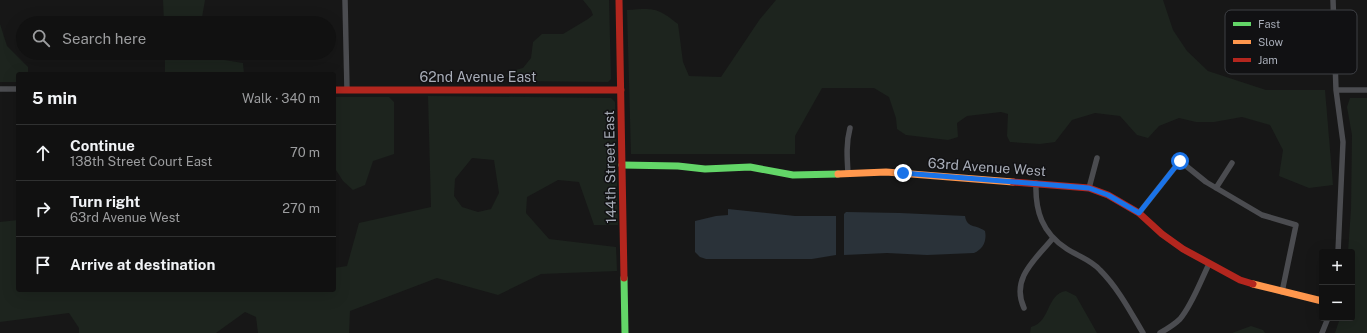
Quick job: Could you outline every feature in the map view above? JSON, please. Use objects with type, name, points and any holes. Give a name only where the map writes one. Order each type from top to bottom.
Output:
[{"type":"street","points":[[345,0],[347,90]]},
{"type":"street","name":"144th Street East","points":[[619,0],[625,333]]},
{"type":"street","points":[[1333,0],[1333,10]]},
{"type":"street","points":[[1335,74],[1336,90],[1343,142],[1338,249]]},
{"type":"street","points":[[0,89],[16,89]]},
{"type":"street","name":"62nd Avenue East","points":[[336,90],[621,90]]},
{"type":"street","points":[[1336,90],[1367,90]]},
{"type":"street","points":[[848,173],[846,153],[850,128]]},
{"type":"street","points":[[1089,188],[1097,158]]},
{"type":"street","points":[[1139,213],[1180,161],[1206,182],[1262,215],[1296,225],[1282,292]]},
{"type":"street","points":[[1216,188],[1232,163]]},
{"type":"street","name":"63rd Avenue West","points":[[622,165],[678,166],[705,169],[750,167],[793,176],[886,172],[1089,188],[1108,195],[1139,213],[1172,241],[1209,264],[1247,282],[1319,300]]},
{"type":"street","points":[[1036,183],[1036,203],[1038,211],[1044,225],[1053,238],[1068,250],[1091,263],[1106,275],[1116,287],[1143,333]]},
{"type":"street","points":[[1024,308],[1021,302],[1020,292],[1024,277],[1031,262],[1053,238]]},
{"type":"street","points":[[1160,333],[1180,319],[1209,264]]},
{"type":"street","points":[[1322,333],[1327,321]]},
{"type":"shaded area","points":[[163,0],[205,0],[202,16],[164,16]]},
{"type":"shaded area","points":[[583,0],[609,0],[611,79],[608,82],[512,81],[506,76],[508,72],[523,68],[531,58],[533,42],[542,34],[563,34],[593,15]]},
{"type":"shaded area","points":[[776,0],[1163,0],[1173,30],[1187,51],[1208,71],[1266,90],[1325,90],[1333,185],[1309,188],[1279,176],[1283,150],[1270,125],[1242,117],[1214,122],[1196,122],[1179,118],[1159,126],[1148,138],[1137,135],[1120,116],[1095,113],[1072,120],[1055,142],[1040,144],[1010,142],[1007,136],[1008,114],[1001,112],[967,116],[957,123],[958,137],[948,140],[906,135],[897,129],[896,118],[889,97],[874,88],[822,88],[795,136],[795,154],[631,154],[627,10],[649,9],[665,14],[671,18],[678,24],[683,62],[689,76],[721,77],[760,19]]},
{"type":"shaded area","points":[[0,24],[7,46],[16,55],[16,60],[21,60],[28,67],[28,72],[16,72],[16,82],[0,82]]},
{"type":"shaded area","points":[[165,60],[224,60],[243,63],[244,72],[165,72]]},
{"type":"shaded area","points":[[428,96],[611,98],[615,102],[618,225],[594,225],[579,182],[558,180],[527,197],[526,213],[549,239],[616,247],[617,271],[541,274],[498,295],[437,278],[350,311],[349,333],[258,333],[256,317],[245,312],[216,333],[79,333],[79,328],[69,313],[0,322],[0,222],[16,220],[16,292],[336,292],[336,268],[347,266],[359,223],[431,207]],"holes":[[[472,158],[494,160],[499,193],[491,209],[478,212],[462,207],[454,196],[455,179]]]},
{"type":"shaded area","points":[[336,97],[389,97],[394,102],[394,154],[373,161],[365,185],[353,190],[343,181],[336,170]]},
{"type":"shaded area","points":[[1350,98],[1367,98],[1367,333],[1335,333],[1339,321],[1355,321],[1355,249],[1348,249],[1351,209],[1352,135],[1347,107]]},
{"type":"shaded area","points":[[728,209],[795,216],[836,216],[836,255],[812,259],[706,259],[700,257],[695,252],[695,221],[728,215]]},
{"type":"shaded area","points":[[846,212],[965,216],[970,225],[985,231],[985,241],[982,247],[974,253],[927,255],[887,253],[844,255],[844,214]]},
{"type":"shaded area","points":[[1066,291],[1076,296],[1097,333],[1030,333],[1031,327],[1042,320],[1055,297]]},
{"type":"shaded area","points":[[1251,326],[1263,330],[1265,333],[1232,333]]},
{"type":"traffic: fast","points":[[622,165],[678,166],[705,169],[750,167],[793,175],[838,174]]},
{"type":"traffic: fast","points":[[624,278],[625,333]]},
{"type":"traffic: slow","points":[[838,174],[886,172],[1013,182]]},
{"type":"traffic: slow","points":[[1253,284],[1319,300]]},
{"type":"traffic: jam","points":[[619,0],[624,278]]},
{"type":"traffic: jam","points":[[336,90],[621,90]]},
{"type":"traffic: jam","points":[[1013,182],[1089,188],[1108,195],[1139,213],[1162,234],[1183,249],[1240,280],[1253,284]]},
{"type":"route","points":[[903,173],[1089,188],[1108,195],[1139,213],[1180,161]]}]
